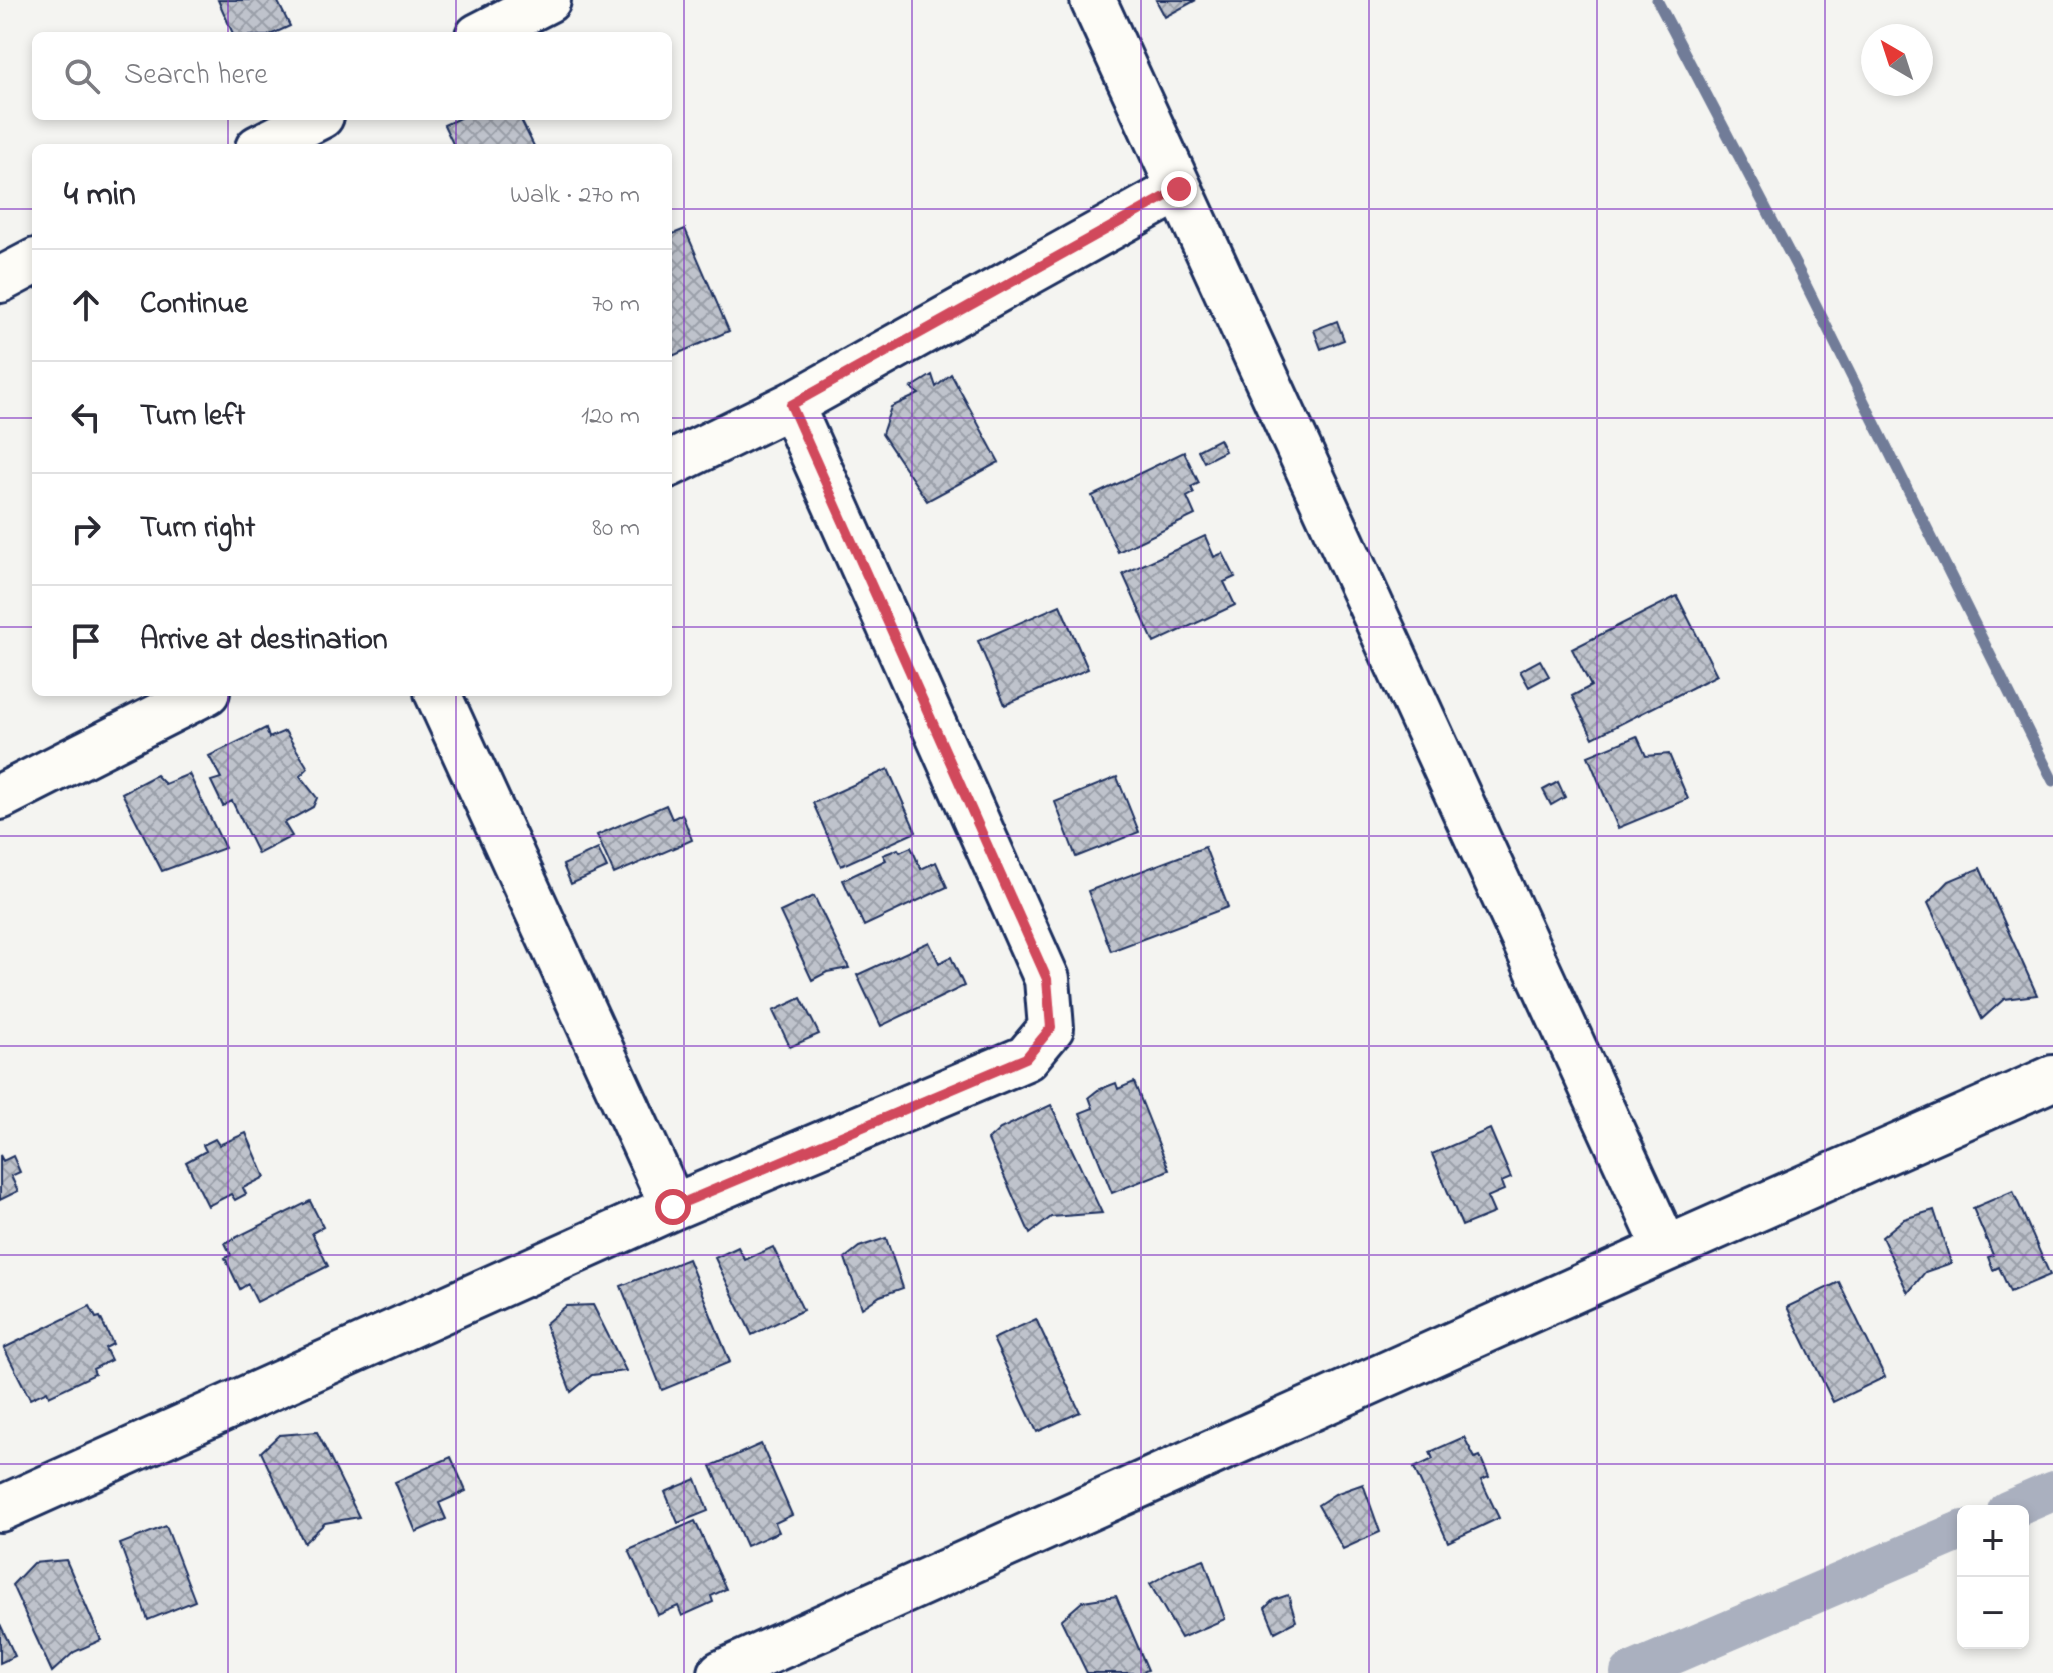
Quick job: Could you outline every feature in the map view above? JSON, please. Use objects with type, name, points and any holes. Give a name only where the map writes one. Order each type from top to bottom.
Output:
[{"type":"street","points":[[486,32],[548,0]]},
{"type":"street","points":[[1093,0],[1666,1249]]},
{"type":"street","points":[[266,144],[313,120]]},
{"type":"street","points":[[672,463],[791,405],[1179,189]]},
{"type":"street","points":[[0,280],[32,263]]},
{"type":"street","points":[[0,1509],[673,1207],[1026,1058],[1051,1028],[1047,979],[791,405]]},
{"type":"street","points":[[0,797],[199,696]]},
{"type":"street","points":[[439,696],[673,1207]]},
{"type":"street","points":[[721,1673],[2053,1078]]},
{"type":"building","points":[[218,0],[277,0],[290,26],[277,32],[232,32]]},
{"type":"building","points":[[1156,0],[1196,0],[1165,17]]},
{"type":"building","points":[[455,120],[521,120],[533,144],[453,144],[444,125]]},
{"type":"building","points":[[685,229],[729,331],[672,356],[672,234]]},
{"type":"building","points":[[1337,321],[1344,340],[1321,349],[1314,330]]},
{"type":"building","points":[[951,374],[999,462],[927,501],[882,434],[891,407],[919,394],[911,388],[932,375],[936,387]]},
{"type":"building","points":[[1219,439],[1225,451],[1204,462],[1198,450]]},
{"type":"building","points":[[1184,452],[1199,483],[1191,487],[1194,493],[1187,497],[1195,515],[1118,552],[1092,496]]},
{"type":"building","points":[[1205,536],[1214,557],[1223,553],[1235,577],[1224,582],[1235,605],[1154,643],[1123,574]]},
{"type":"building","points":[[1677,596],[1717,675],[1593,738],[1572,696],[1591,686],[1572,649]]},
{"type":"building","points":[[1060,605],[1088,669],[1005,705],[978,641]]},
{"type":"building","points":[[1540,660],[1549,676],[1529,687],[1520,671]]},
{"type":"building","points":[[266,728],[269,738],[285,731],[308,768],[300,776],[317,798],[313,807],[284,823],[292,836],[258,854],[232,801],[223,806],[211,781],[221,778],[209,756]]},
{"type":"building","points":[[1637,736],[1646,756],[1669,754],[1688,799],[1618,828],[1588,756]]},
{"type":"building","points":[[888,769],[916,832],[841,866],[813,803]]},
{"type":"building","points":[[189,774],[225,848],[162,871],[122,793],[156,775],[165,784]]},
{"type":"building","points":[[1117,777],[1139,832],[1076,857],[1055,802]]},
{"type":"building","points":[[1558,782],[1565,797],[1551,805],[1543,790]]},
{"type":"building","points":[[666,805],[672,819],[682,814],[692,840],[614,874],[597,835]]},
{"type":"building","points":[[911,847],[921,869],[936,862],[947,887],[864,926],[843,880],[886,860],[883,855]]},
{"type":"building","points":[[1205,847],[1228,907],[1111,951],[1088,891]]},
{"type":"building","points":[[598,849],[607,868],[571,884],[563,865]]},
{"type":"building","points":[[1980,868],[2037,995],[2004,999],[1982,1019],[1928,903],[1949,881]]},
{"type":"building","points":[[814,896],[849,968],[827,972],[812,980],[780,912]]},
{"type":"building","points":[[929,942],[939,963],[951,957],[964,986],[881,1026],[857,975]]},
{"type":"building","points":[[801,998],[819,1034],[790,1047],[773,1011]]},
{"type":"building","points":[[1134,1082],[1169,1170],[1112,1193],[1080,1113],[1093,1108],[1089,1097],[1098,1090],[1116,1083],[1118,1089]]},
{"type":"building","points":[[1051,1105],[1102,1213],[1051,1217],[1030,1234],[988,1140],[1000,1129]]},
{"type":"building","points":[[1490,1129],[1511,1178],[1501,1182],[1504,1190],[1487,1197],[1494,1213],[1462,1226],[1432,1154]]},
{"type":"building","points":[[246,1133],[265,1177],[243,1188],[246,1194],[235,1200],[231,1194],[208,1206],[186,1162],[206,1151],[203,1145],[215,1139],[219,1145]]},
{"type":"building","points":[[0,1155],[3,1161],[13,1156],[20,1172],[11,1176],[18,1191],[0,1200]]},
{"type":"building","points":[[2013,1191],[2050,1275],[2010,1292],[1999,1267],[1993,1270],[1988,1257],[1993,1255],[1973,1208]]},
{"type":"building","points":[[310,1201],[323,1227],[312,1233],[328,1266],[257,1302],[248,1284],[240,1289],[225,1258],[231,1255],[225,1243]]},
{"type":"building","points":[[1934,1210],[1951,1263],[1925,1272],[1908,1293],[1882,1237],[1904,1219]]},
{"type":"building","points":[[886,1238],[903,1288],[880,1296],[862,1308],[845,1258],[859,1247]]},
{"type":"building","points":[[738,1247],[745,1260],[773,1247],[803,1310],[752,1335],[715,1258]]},
{"type":"building","points":[[688,1259],[730,1362],[662,1390],[621,1286]]},
{"type":"building","points":[[1839,1282],[1885,1377],[1833,1402],[1787,1307]]},
{"type":"building","points":[[593,1305],[626,1371],[592,1375],[571,1392],[545,1324],[566,1306]]},
{"type":"building","points":[[90,1306],[96,1318],[100,1317],[113,1344],[105,1348],[111,1360],[93,1369],[95,1374],[49,1396],[47,1391],[30,1399],[4,1348]]},
{"type":"building","points":[[1036,1319],[1080,1412],[1037,1432],[993,1339]]},
{"type":"building","points":[[317,1432],[359,1517],[325,1523],[304,1543],[261,1452],[279,1435]]},
{"type":"building","points":[[1464,1437],[1475,1458],[1480,1456],[1489,1477],[1481,1480],[1499,1518],[1448,1542],[1414,1468],[1433,1459],[1430,1452]]},
{"type":"building","points":[[761,1444],[792,1515],[775,1523],[779,1532],[746,1546],[711,1466]]},
{"type":"building","points":[[451,1457],[466,1491],[439,1503],[446,1519],[416,1532],[395,1482]]},
{"type":"building","points":[[696,1479],[708,1511],[678,1523],[665,1492]]},
{"type":"building","points":[[1363,1484],[1380,1532],[1343,1549],[1318,1505],[1335,1494]]},
{"type":"building","points":[[695,1521],[726,1589],[711,1596],[713,1602],[682,1616],[678,1606],[658,1615],[629,1550]]},
{"type":"building","points":[[166,1526],[195,1601],[148,1620],[120,1544]]},
{"type":"building","points":[[1204,1559],[1225,1619],[1181,1638],[1150,1584],[1174,1570]]},
{"type":"building","points":[[66,1560],[101,1640],[74,1652],[52,1672],[12,1585],[33,1563]]},
{"type":"building","points":[[1288,1595],[1296,1621],[1275,1632],[1265,1608],[1273,1600]]},
{"type":"building","points":[[1116,1596],[1148,1670],[1140,1673],[1087,1673],[1061,1620],[1083,1601]]},
{"type":"building","points":[[0,1624],[15,1656],[0,1663]]},
{"type":"waterway","points":[[1657,0],[1803,279],[2053,781]]},
{"type":"waterway","points":[[2021,1505],[2053,1491]]},
{"type":"waterway","points":[[1630,1673],[1957,1533]]},
{"type":"route","points":[[673,1207],[1026,1058],[1051,1028],[1047,979],[791,405],[1179,189]]}]
